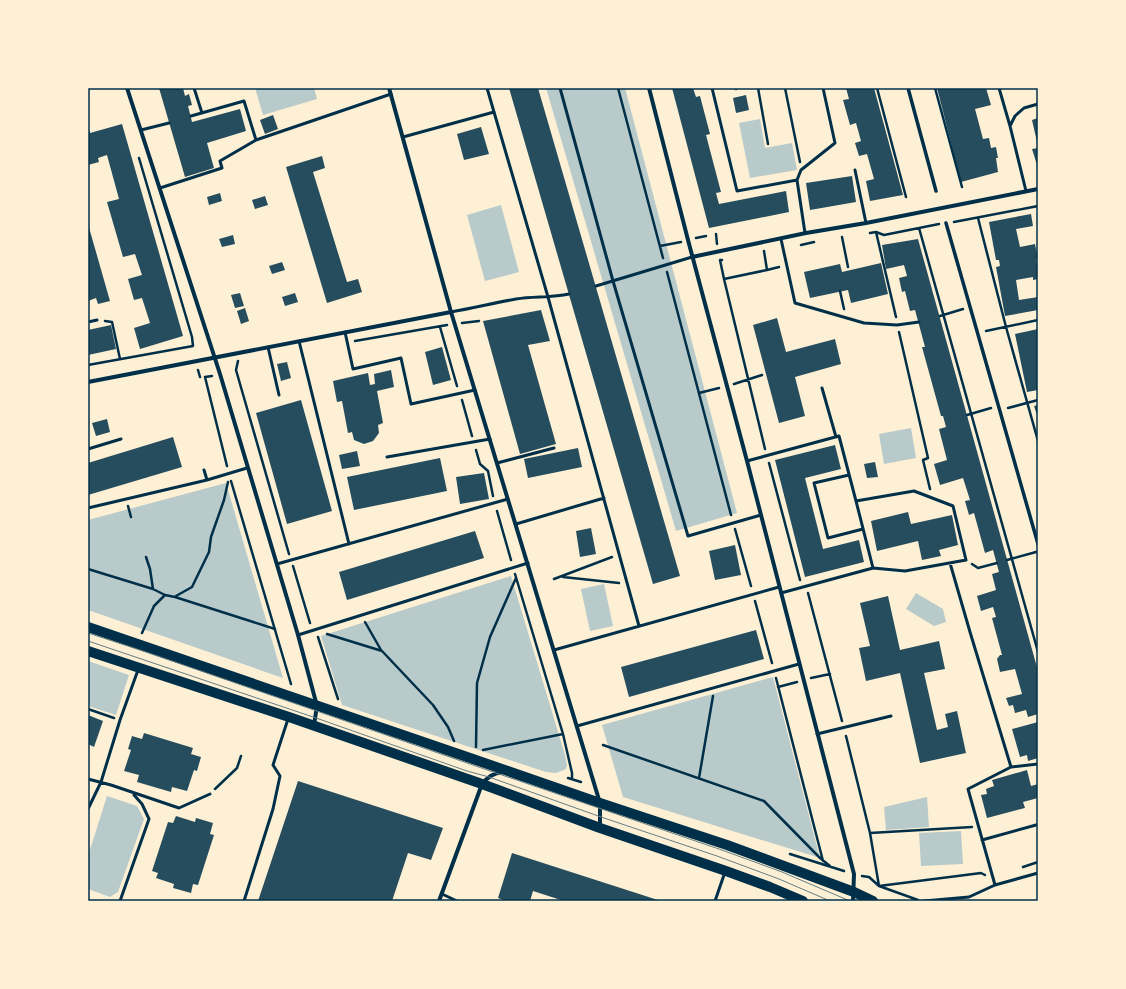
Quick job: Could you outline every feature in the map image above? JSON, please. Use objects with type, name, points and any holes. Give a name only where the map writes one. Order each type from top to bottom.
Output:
[{"type":"main road","points":[[88,627],[600,803],[727,845],[853,897],[873,901]]},
{"type":"main road","points":[[88,651],[288,717],[482,784],[600,828],[770,887],[802,901]]},
{"type":"street","points":[[127,88],[220,374],[298,635],[317,706],[314,726]]},
{"type":"street","points":[[389,88],[451,312],[600,803],[600,828]]},
{"type":"street","points":[[649,88],[854,874],[853,897]]},
{"type":"street","points":[[908,88],[936,191]]},
{"type":"street","points":[[692,257],[1026,191],[1038,190]]},
{"type":"street","points":[[946,223],[1038,544]]},
{"type":"street","points":[[88,382],[451,312]]},
{"type":"street","points":[[439,901],[482,784],[488,777],[496,773],[508,771]]},
{"type":"lane","points":[[194,88],[202,113]]},
{"type":"lane","points":[[487,88],[548,297],[639,626]]},
{"type":"lane","points":[[560,88],[613,281],[688,536],[761,515]]},
{"type":"lane","points":[[712,88],[737,191],[797,180]]},
{"type":"lane","points":[[806,234],[797,180],[801,170],[835,143],[823,88]]},
{"type":"lane","points":[[1000,88],[1026,191]]},
{"type":"lane","points":[[160,188],[222,168],[220,161],[256,140],[391,94]]},
{"type":"lane","points":[[191,116],[244,101],[256,140]]},
{"type":"lane","points":[[1010,126],[1015,116],[1024,108],[1038,104]]},
{"type":"lane","points":[[403,137],[494,112]]},
{"type":"lane","points":[[141,130],[169,123]]},
{"type":"lane","points":[[855,170],[866,223]]},
{"type":"lane","points":[[780,239],[794,303],[864,324],[898,325],[919,322]]},
{"type":"lane","points":[[596,286],[692,257]]},
{"type":"lane","points":[[451,312],[517,299],[554,297],[569,294]]},
{"type":"lane","points":[[88,322],[97,320]]},
{"type":"lane","points":[[345,332],[353,369],[401,358],[411,404],[475,390]]},
{"type":"lane","points":[[299,341],[349,544]]},
{"type":"lane","points":[[268,347],[279,395]]},
{"type":"lane","points":[[822,388],[836,437]]},
{"type":"lane","points":[[747,461],[839,436],[874,568]]},
{"type":"lane","points":[[88,449],[121,439]]},
{"type":"lane","points":[[387,457],[490,439]]},
{"type":"lane","points":[[497,463],[554,448]]},
{"type":"lane","points":[[88,508],[207,480],[247,468]]},
{"type":"lane","points":[[204,470],[207,480]]},
{"type":"lane","points":[[849,475],[814,483],[826,531],[828,538],[863,529]]},
{"type":"lane","points":[[781,593],[874,568],[905,571],[966,560],[953,506],[914,491],[856,501]]},
{"type":"lane","points":[[516,524],[604,498]]},
{"type":"lane","points":[[277,564],[508,499]]},
{"type":"lane","points":[[298,635],[528,563]]},
{"type":"lane","points":[[950,563],[1011,767]]},
{"type":"lane","points":[[554,650],[779,587]]},
{"type":"lane","points":[[577,726],[799,664]]},
{"type":"lane","points":[[88,809],[101,782],[138,668]]},
{"type":"lane","points":[[817,734],[891,716]]},
{"type":"lane","points":[[244,901],[273,810],[280,776],[273,765],[288,717]]},
{"type":"lane","points":[[995,885],[968,789],[1011,767],[1038,764]]},
{"type":"lane","points":[[88,779],[179,808],[210,794]]},
{"type":"lane","points":[[120,901],[149,818],[142,804],[133,793]]},
{"type":"lane","points":[[982,840],[1036,825]]},
{"type":"lane","points":[[715,901],[726,871]]},
{"type":"lane","points":[[923,901],[969,897],[995,885],[1038,873]]},
{"type":"lane","points":[[442,894],[457,901]]},
{"type":"path","points":[[618,88],[774,671],[823,861]]},
{"type":"path","points":[[758,88],[768,144]]},
{"type":"path","points":[[785,88],[801,170]]},
{"type":"path","points":[[877,88],[906,197]]},
{"type":"path","points":[[934,88],[962,187]]},
{"type":"path","points":[[88,365],[192,346],[192,337],[138,156]]},
{"type":"path","points":[[1038,206],[978,218],[1006,327],[1038,441]]},
{"type":"path","points":[[869,233],[876,232],[884,235],[919,228],[1038,652]]},
{"type":"path","points":[[876,232],[928,458],[923,460],[932,497]]},
{"type":"path","points":[[716,234],[717,244]]},
{"type":"path","points":[[848,267],[842,237],[849,236]]},
{"type":"path","points":[[767,270],[764,252],[820,241]]},
{"type":"path","points":[[728,259],[720,260],[724,279],[767,456],[800,580],[803,587],[809,593],[844,727],[870,833],[879,886]]},
{"type":"path","points":[[724,279],[786,266]]},
{"type":"path","points":[[840,292],[846,318]]},
{"type":"path","points":[[940,316],[970,307]]},
{"type":"path","points":[[97,320],[112,322],[120,359]]},
{"type":"path","points":[[977,333],[1038,320]]},
{"type":"path","points":[[347,342],[479,321]]},
{"type":"path","points":[[440,326],[480,464],[488,471],[495,503],[513,568],[563,734],[572,779]]},
{"type":"path","points":[[244,362],[238,363],[236,370],[291,560],[313,630],[316,633],[338,700]]},
{"type":"path","points":[[236,370],[205,377],[229,474],[291,684]]},
{"type":"path","points":[[967,415],[1038,400]]},
{"type":"path","points":[[175,596],[192,587],[209,552],[211,537],[224,500],[229,474]]},
{"type":"path","points":[[1008,560],[1038,552]]},
{"type":"path","points":[[554,580],[619,554]]},
{"type":"path","points":[[146,557],[150,569],[153,589]]},
{"type":"path","points":[[966,560],[978,568],[997,563]]},
{"type":"path","points":[[88,569],[276,630]]},
{"type":"path","points":[[561,577],[628,584]]},
{"type":"path","points":[[476,752],[477,683],[490,637],[516,578]]},
{"type":"path","points":[[142,634],[154,606],[165,595]]},
{"type":"path","points":[[361,615],[382,651],[433,705],[448,727],[456,747]]},
{"type":"path","points":[[316,633],[320,632],[382,651]]},
{"type":"path","points":[[699,778],[715,688]]},
{"type":"path","points":[[88,709],[120,720]]},
{"type":"path","points":[[483,750],[563,734]]},
{"type":"path","points":[[603,745],[764,801],[823,861],[832,868]]},
{"type":"path","points":[[210,794],[237,768],[241,756]]},
{"type":"path","points":[[870,833],[978,827]]},
{"type":"path","points":[[1018,869],[1038,862]]},
{"type":"path","points":[[879,886],[981,873],[993,878]]},
{"type":"path","points":[[869,877],[879,886],[923,901]]},
{"type":"shaded area","points":[[255,88],[314,88],[317,99],[263,115]]},
{"type":"shaded area","points":[[546,88],[625,88],[737,513],[676,531]]},
{"type":"shaded area","points":[[760,119],[765,148],[792,143],[797,170],[750,178],[739,123]]},
{"type":"shaded area","points":[[501,205],[519,272],[485,281],[467,215]]},
{"type":"shaded area","points":[[911,428],[916,458],[884,464],[879,434]]},
{"type":"shaded area","points":[[226,483],[283,678],[88,610],[88,520]]},
{"type":"shaded area","points":[[511,576],[565,755],[567,765],[566,769],[556,773],[546,772],[342,705],[321,636]]},
{"type":"shaded area","points":[[604,584],[613,626],[590,631],[581,589]]},
{"type":"shaded area","points":[[916,593],[943,609],[946,622],[934,626],[906,609]]},
{"type":"shaded area","points":[[88,661],[129,675],[116,715],[88,706]]},
{"type":"shaded area","points":[[773,677],[820,858],[623,797],[602,725]]},
{"type":"shaded area","points":[[107,796],[137,806],[144,819],[118,892],[110,897],[88,889],[88,856]]},
{"type":"shaded area","points":[[927,797],[929,827],[886,830],[884,807]]},
{"type":"shaded area","points":[[961,831],[963,864],[921,866],[919,833]]},
{"type":"building","points":[[159,88],[183,88],[185,96],[189,94],[192,105],[188,106],[192,122],[240,109],[246,131],[207,143],[214,168],[185,177]]},
{"type":"building","points":[[509,88],[538,88],[680,576],[653,584]]},
{"type":"building","points":[[672,88],[693,88],[696,97],[700,96],[710,134],[706,135],[721,192],[716,193],[719,204],[786,191],[789,212],[709,228]]},
{"type":"building","points":[[846,88],[874,88],[903,195],[870,201],[866,181],[874,179],[867,154],[859,156],[855,143],[861,141],[856,123],[850,125],[843,100],[849,99]]},
{"type":"building","points":[[937,88],[986,88],[991,105],[975,109],[983,139],[989,138],[991,148],[996,147],[998,172],[961,182]]},
{"type":"building","points":[[746,95],[749,110],[736,113],[733,98]]},
{"type":"building","points":[[273,115],[278,129],[265,134],[260,120]]},
{"type":"building","points":[[1038,118],[1038,142],[1037,142],[1032,120]]},
{"type":"building","points":[[122,124],[183,336],[140,349],[134,328],[150,323],[142,298],[134,300],[128,279],[142,275],[135,254],[123,257],[107,202],[119,199],[107,155],[98,158],[99,162],[88,165],[88,126],[90,133]]},
{"type":"building","points":[[481,127],[489,154],[464,160],[457,134]]},
{"type":"building","points":[[1038,148],[1038,165],[1037,165],[1032,149]]},
{"type":"building","points":[[322,156],[325,168],[313,172],[347,282],[358,279],[362,292],[327,303],[286,167]]},
{"type":"building","points":[[852,176],[856,202],[810,210],[806,183]]},
{"type":"building","points":[[220,193],[222,201],[209,205],[207,197]]},
{"type":"building","points":[[265,196],[268,205],[255,209],[252,200]]},
{"type":"building","points":[[1031,214],[1033,226],[1016,229],[1020,247],[1035,244],[1038,259],[1036,259],[1038,279],[1033,280],[1033,277],[1016,280],[1019,300],[1038,297],[1038,310],[1005,316],[996,267],[1000,266],[999,260],[996,260],[989,222]]},
{"type":"building","points":[[88,224],[110,301],[98,304],[96,298],[88,301]]},
{"type":"building","points":[[233,235],[235,244],[222,247],[219,239]]},
{"type":"building","points":[[918,239],[1038,671],[1038,714],[1028,717],[1026,710],[1015,713],[1013,705],[1009,706],[1006,698],[1022,694],[1015,669],[1000,672],[997,659],[1000,655],[1002,655],[992,618],[996,617],[993,607],[981,611],[977,596],[996,590],[992,574],[999,572],[993,550],[985,553],[974,513],[969,515],[965,501],[970,500],[963,478],[940,485],[934,464],[947,460],[939,429],[946,427],[943,416],[941,416],[922,347],[925,347],[915,310],[910,311],[905,291],[902,292],[899,278],[907,276],[904,265],[886,269],[882,245]]},
{"type":"building","points":[[282,262],[285,270],[272,274],[269,266]]},
{"type":"building","points":[[881,263],[888,294],[851,303],[848,290],[810,298],[804,272],[840,264],[842,272]]},
{"type":"building","points":[[240,293],[244,306],[235,308],[231,295]]},
{"type":"building","points":[[295,293],[298,302],[285,306],[282,297]]},
{"type":"building","points":[[245,308],[249,321],[241,324],[237,311]]},
{"type":"building","points":[[541,310],[550,341],[528,345],[556,444],[520,454],[483,321]]},
{"type":"building","points":[[777,318],[786,352],[835,339],[841,364],[795,377],[805,416],[779,423],[753,325]]},
{"type":"building","points":[[111,325],[116,349],[88,355],[88,330]]},
{"type":"building","points":[[1038,329],[1038,390],[1027,392],[1015,334]]},
{"type":"building","points":[[442,347],[451,380],[433,385],[425,352]]},
{"type":"building","points":[[287,362],[291,378],[281,381],[277,364]]},
{"type":"building","points":[[391,370],[394,387],[377,391],[383,423],[378,425],[379,433],[373,441],[364,444],[354,440],[352,432],[348,433],[342,401],[337,402],[333,381],[368,373],[370,385],[375,384],[374,374]]},
{"type":"building","points":[[301,400],[332,511],[287,524],[256,413]]},
{"type":"building","points":[[1038,405],[1038,418],[1034,406]]},
{"type":"building","points":[[107,419],[110,432],[96,436],[92,423]]},
{"type":"building","points":[[173,437],[182,467],[88,495],[88,463]]},
{"type":"building","points":[[835,445],[841,469],[805,478],[823,549],[859,540],[864,562],[805,577],[775,460]]},
{"type":"building","points":[[578,448],[582,467],[528,478],[524,459]]},
{"type":"building","points":[[357,451],[360,466],[342,469],[339,455]]},
{"type":"building","points":[[440,458],[447,491],[354,510],[347,477]]},
{"type":"building","points":[[875,462],[878,477],[867,478],[864,464]]},
{"type":"building","points":[[484,473],[489,499],[460,504],[456,477]]},
{"type":"building","points":[[908,512],[911,524],[952,515],[958,545],[939,550],[941,556],[922,560],[918,541],[877,551],[871,521]]},
{"type":"building","points":[[591,528],[596,554],[580,557],[576,531]]},
{"type":"building","points":[[475,531],[484,558],[347,600],[339,572]]},
{"type":"building","points":[[735,545],[741,575],[715,580],[709,551]]},
{"type":"building","points":[[888,596],[900,650],[939,641],[945,669],[924,673],[937,730],[948,727],[945,714],[957,711],[966,753],[920,763],[900,673],[866,681],[859,648],[870,646],[860,603]]},
{"type":"building","points":[[756,630],[764,659],[629,697],[621,667]]},
{"type":"building","points":[[88,715],[103,721],[94,747],[88,744]]},
{"type":"building","points":[[1038,722],[1038,758],[1028,761],[1027,755],[1020,757],[1012,729]]},
{"type":"building","points":[[144,733],[193,748],[191,754],[201,757],[197,771],[194,770],[187,791],[172,787],[171,792],[137,782],[139,775],[124,771],[131,750],[128,749],[132,736],[142,739]]},
{"type":"building","points":[[1027,770],[1031,786],[1038,784],[1038,798],[1023,802],[1025,808],[987,818],[981,795],[987,794],[986,789],[994,786],[992,780]]},
{"type":"building","points":[[298,781],[443,828],[431,860],[408,853],[392,901],[258,901]]},
{"type":"building","points":[[176,816],[195,822],[196,818],[213,823],[210,834],[214,835],[198,885],[193,884],[191,893],[173,888],[174,884],[156,878],[158,873],[152,871],[168,822],[173,823]]},
{"type":"building","points":[[512,853],[661,901],[564,901],[533,891],[530,901],[507,901],[498,898]]},
{"type":"tram line","points":[[88,633],[719,849],[782,872],[850,901]]},
{"type":"tram line","points":[[88,641],[717,856],[779,879],[830,901]]}]
